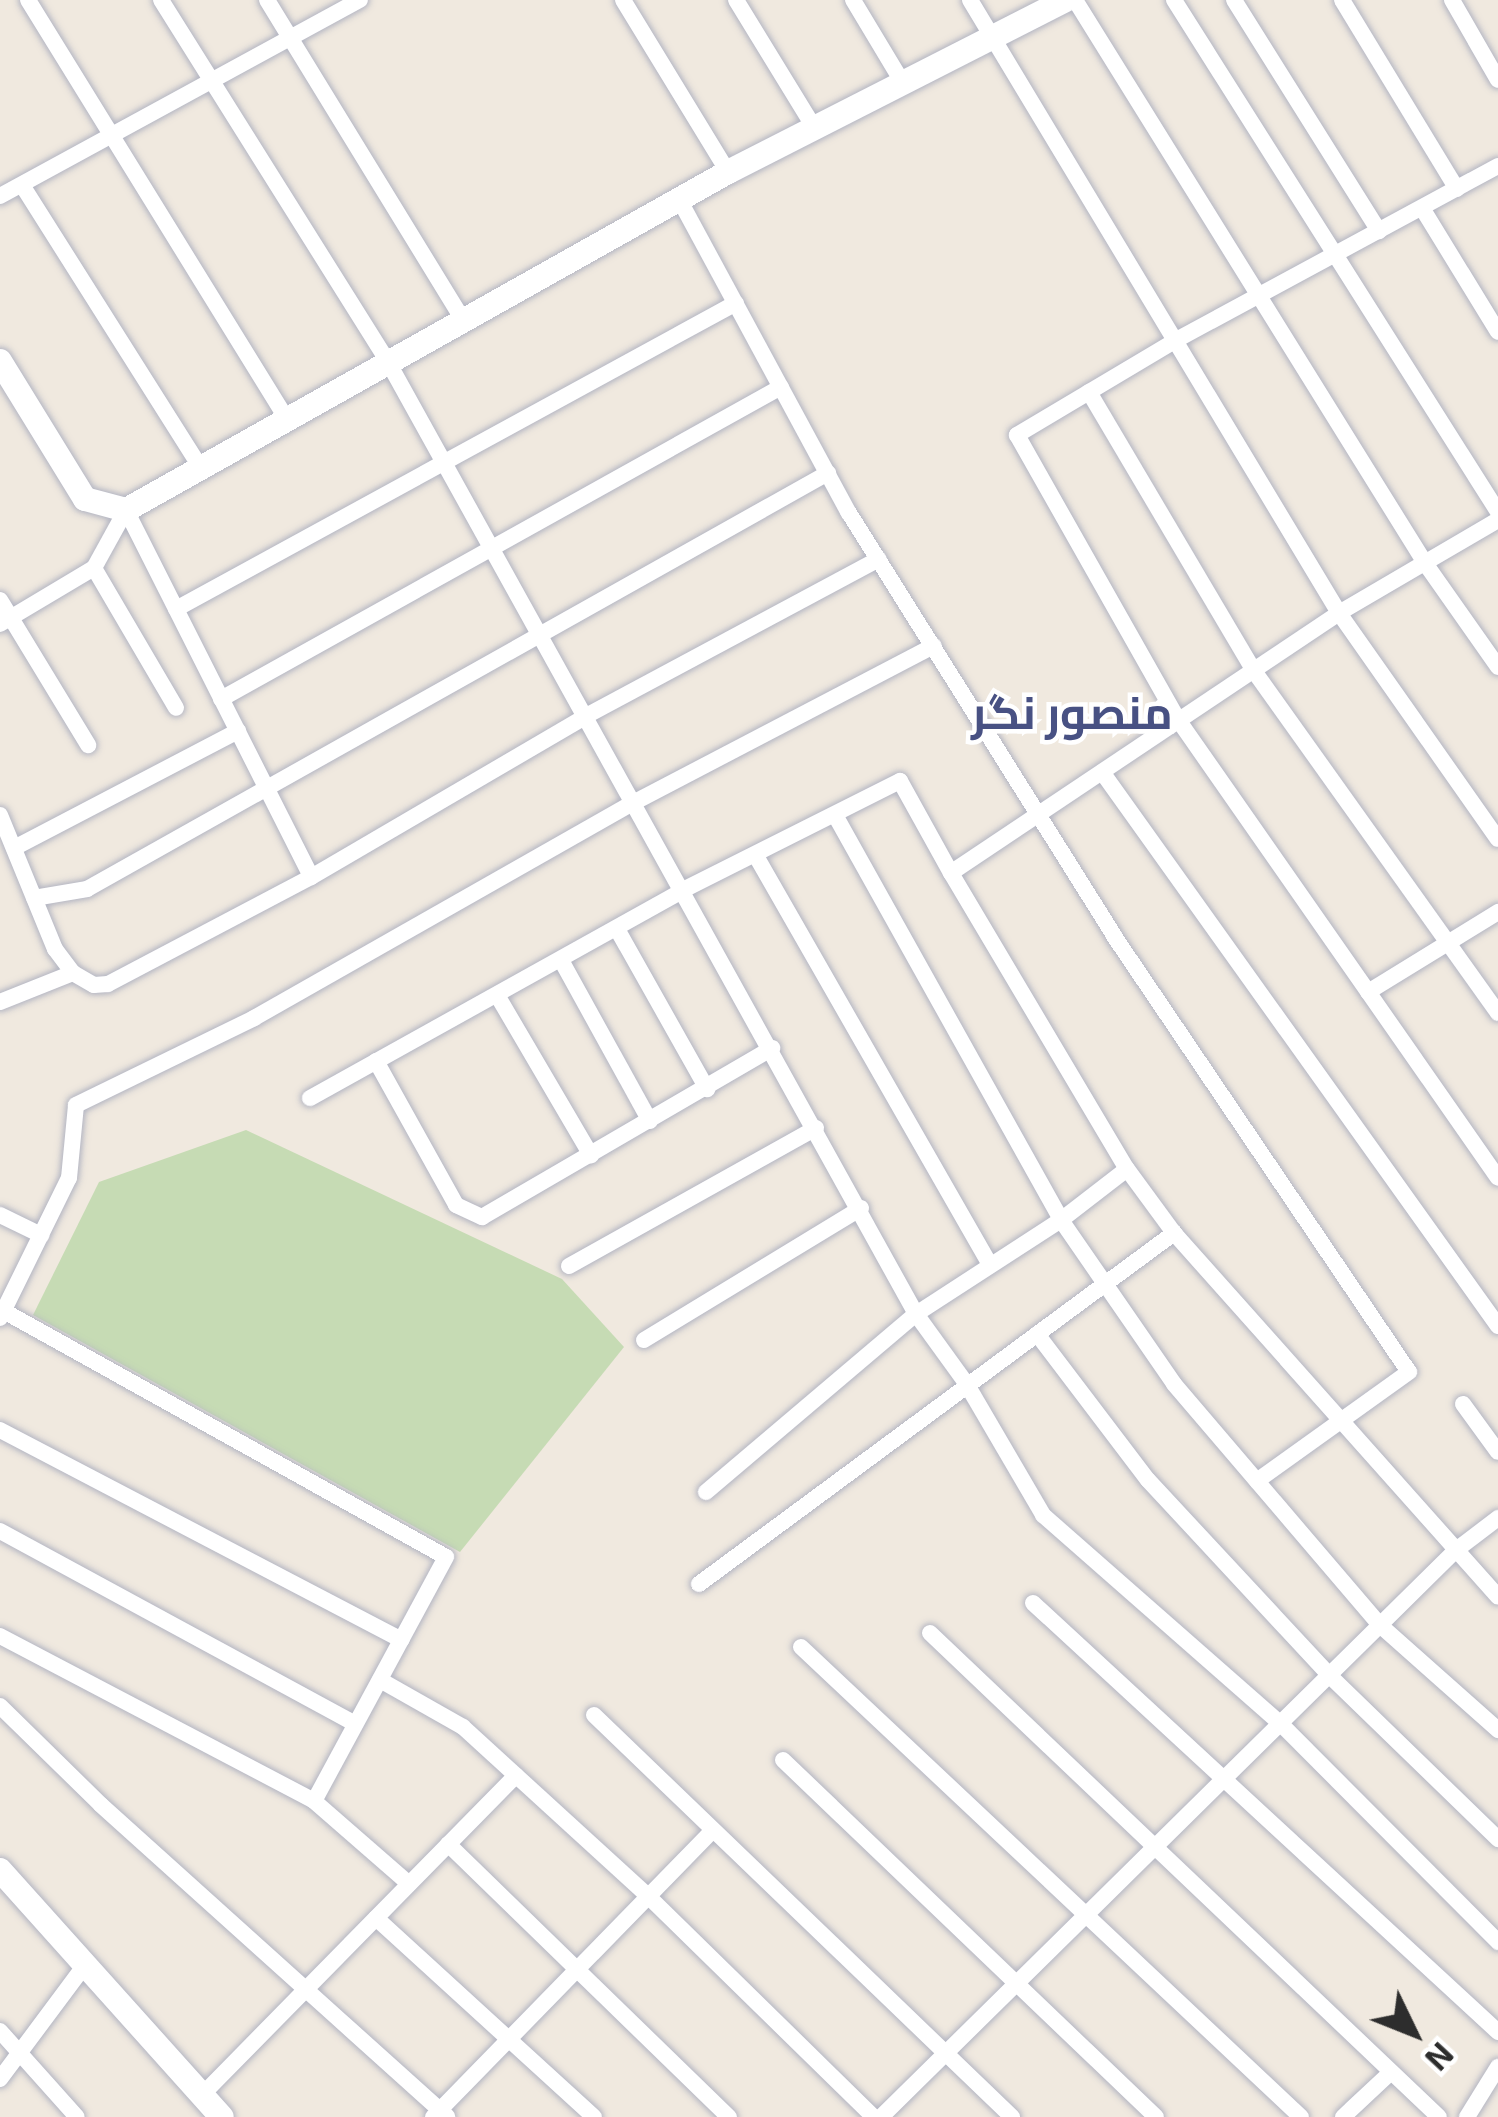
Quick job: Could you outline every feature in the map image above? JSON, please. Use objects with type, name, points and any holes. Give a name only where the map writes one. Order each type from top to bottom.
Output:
[{"type":"street","points":[[28,0],[287,420]]},
{"type":"street","points":[[161,0],[387,360],[862,1208],[916,1314],[966,1383],[1043,1514],[1280,1724],[1498,1942]]},
{"type":"street","points":[[267,0],[463,320]]},
{"type":"street","points":[[0,196],[360,0]]},
{"type":"street","points":[[623,0],[728,172]]},
{"type":"street","points":[[736,0],[815,129]]},
{"type":"street","points":[[854,0],[904,85]]},
{"type":"street","points":[[970,0],[1339,613],[1498,839]]},
{"type":"street","points":[[5,621],[94,568],[126,510],[728,172],[1065,0]]},
{"type":"street","points":[[1075,0],[1425,562],[1498,667]]},
{"type":"street","points":[[951,873],[1339,613],[1498,516],[1174,0]]},
{"type":"street","points":[[1234,0],[1378,231]]},
{"type":"street","points":[[1342,0],[1457,189]]},
{"type":"street","points":[[1452,0],[1498,80]]},
{"type":"street","points":[[1496,172],[1173,342],[1017,435],[1179,721],[1498,1178]]},
{"type":"street","points":[[22,184],[201,468]]},
{"type":"street","points":[[679,199],[878,559],[1114,936],[1409,1372],[1257,1481]]},
{"type":"street","points":[[1421,208],[1498,332]]},
{"type":"street","points":[[176,609],[736,304]]},
{"type":"street","points":[[0,361],[86,499],[126,510],[311,877]]},
{"type":"street","points":[[221,699],[781,387]]},
{"type":"street","points":[[1089,392],[1254,670],[1498,1013]]},
{"type":"street","points":[[34,898],[87,889],[828,473]]},
{"type":"street","points":[[0,815],[55,949],[73,973],[94,985],[108,984],[311,877],[586,716],[878,559]]},
{"type":"street","points":[[94,568],[176,708]]},
{"type":"street","points":[[0,600],[5,621],[88,745]]},
{"type":"street","points":[[314,1802],[446,1556],[1,1313],[69,1178],[76,1105],[254,1018],[634,802],[934,646]]},
{"type":"street","points":[[14,848],[238,731]]},
{"type":"street","points":[[1102,772],[1498,1326]]},
{"type":"street","points":[[310,1098],[683,890],[900,782],[1127,1169],[1174,1233],[1498,1597]]},
{"type":"street","points":[[835,815],[1061,1220],[1174,1384],[1381,1626],[1498,1730]]},
{"type":"street","points":[[756,856],[990,1265]]},
{"type":"street","points":[[1368,992],[1498,912]]},
{"type":"street","points":[[617,929],[707,1089]]},
{"type":"street","points":[[561,960],[650,1121]]},
{"type":"street","points":[[0,1002],[73,973]]},
{"type":"street","points":[[497,995],[591,1155]]},
{"type":"street","points":[[376,1061],[455,1205],[482,1217],[772,1048]]},
{"type":"street","points":[[569,1266],[816,1128]]},
{"type":"street","points":[[706,1492],[916,1314],[1061,1220],[1127,1169]]},
{"type":"street","points":[[644,1340],[862,1208]]},
{"type":"street","points":[[0,1215],[41,1235]]},
{"type":"street","points":[[699,1584],[1174,1233]]},
{"type":"street","points":[[1037,1334],[1148,1480],[1331,1677],[1498,1839]]},
{"type":"street","points":[[1463,1404],[1498,1452]]},
{"type":"street","points":[[0,1430],[401,1640]]},
{"type":"street","points":[[380,1680],[463,1727],[650,1897],[877,2117],[1154,1851],[1456,1550],[1498,1518]]},
{"type":"street","points":[[0,1531],[356,1724]]},
{"type":"street","points":[[1033,1604],[1222,1783],[1498,2032]]},
{"type":"street","points":[[930,1633],[1154,1851],[1439,2117]]},
{"type":"street","points":[[0,1636],[314,1802],[410,1884]]},
{"type":"street","points":[[801,1647],[1301,2117]]},
{"type":"street","points":[[0,1706],[100,1804],[307,1988],[440,2115],[713,1830]]},
{"type":"street","points":[[594,1715],[1012,2117]]},
{"type":"street","points":[[783,1760],[1156,2117]]},
{"type":"street","points":[[202,2095],[516,1775]]},
{"type":"street","points":[[448,1844],[729,2117]]},
{"type":"street","points":[[0,1870],[222,2117]]},
{"type":"street","points":[[376,1918],[594,2117]]},
{"type":"street","points":[[0,2079],[85,1965]]},
{"type":"street","points":[[0,2031],[77,2117]]},
{"type":"street","points":[[1467,2117],[1498,2067]]},
{"type":"street","points":[[1343,2117],[1390,2073]]},
{"type":"green space","points":[[246,1130],[562,1279],[624,1347],[460,1552],[33,1315],[99,1182]]},
{"type":"district","name":"منصور نگر","points":[[1072,712]]}]
